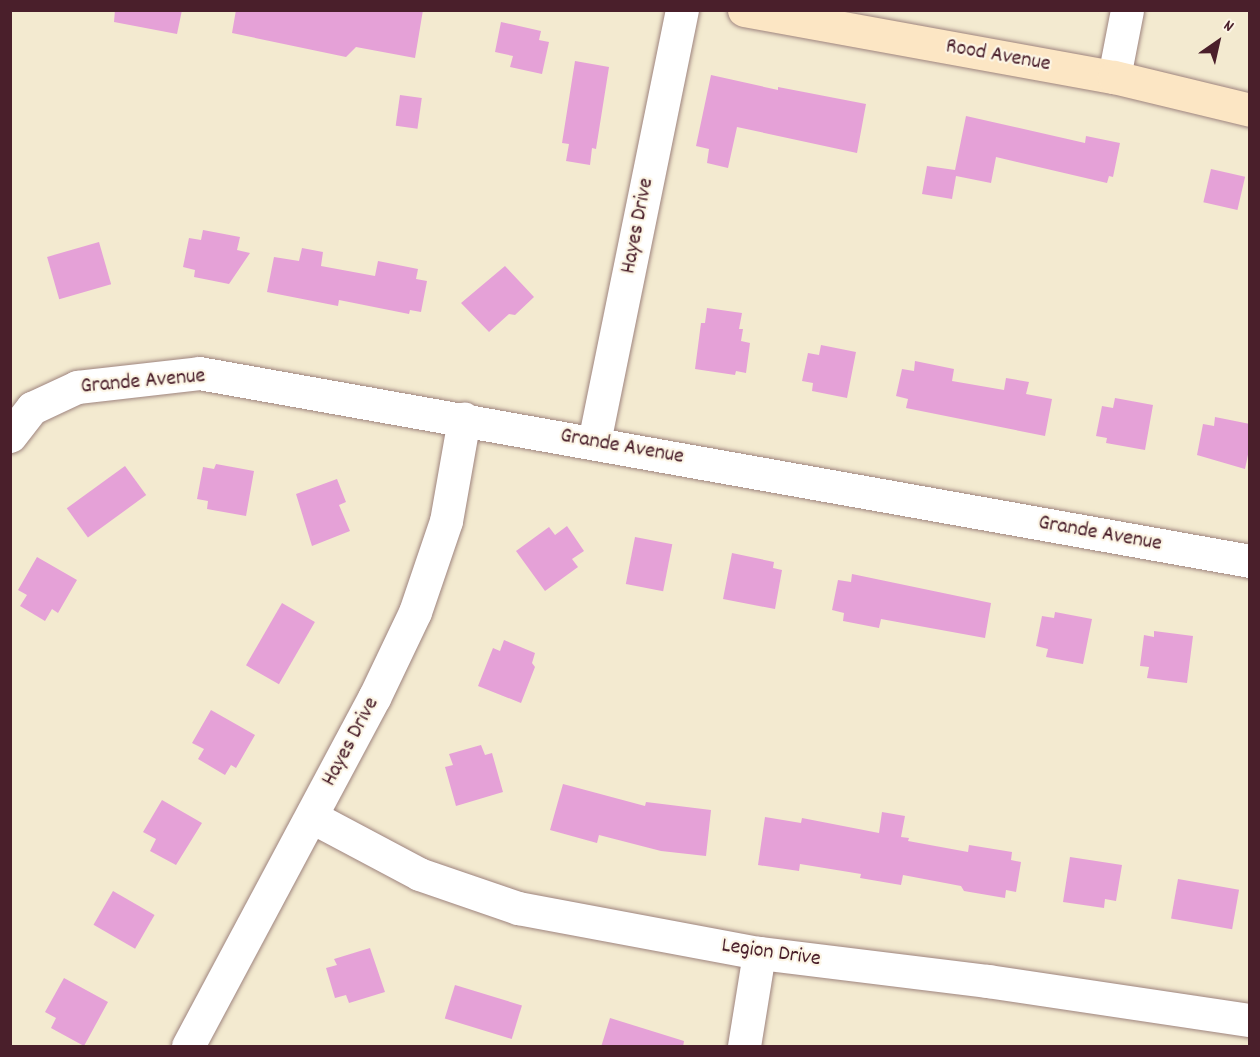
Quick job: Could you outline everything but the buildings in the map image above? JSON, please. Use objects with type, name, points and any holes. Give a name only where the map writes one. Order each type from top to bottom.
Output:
[{"type":"street","name":"Hayes Drive","points":[[594,442],[682,10]]},
{"type":"street","name":"Rood Avenue","points":[[744,10],[1114,76],[1250,111]]},
{"type":"street","points":[[1114,76],[1126,10]]},
{"type":"street","name":"Grande Avenue","points":[[10,436],[32,408],[77,387],[199,372],[1250,561]]},
{"type":"street","name":"Hayes Drive","points":[[188,1047],[312,817],[374,698],[415,612],[446,521],[464,419]]},
{"type":"street","name":"Legion Drive","points":[[312,817],[419,874],[518,908],[759,953],[988,981],[1250,1020]]},
{"type":"street","points":[[744,1047],[759,953]]}]
